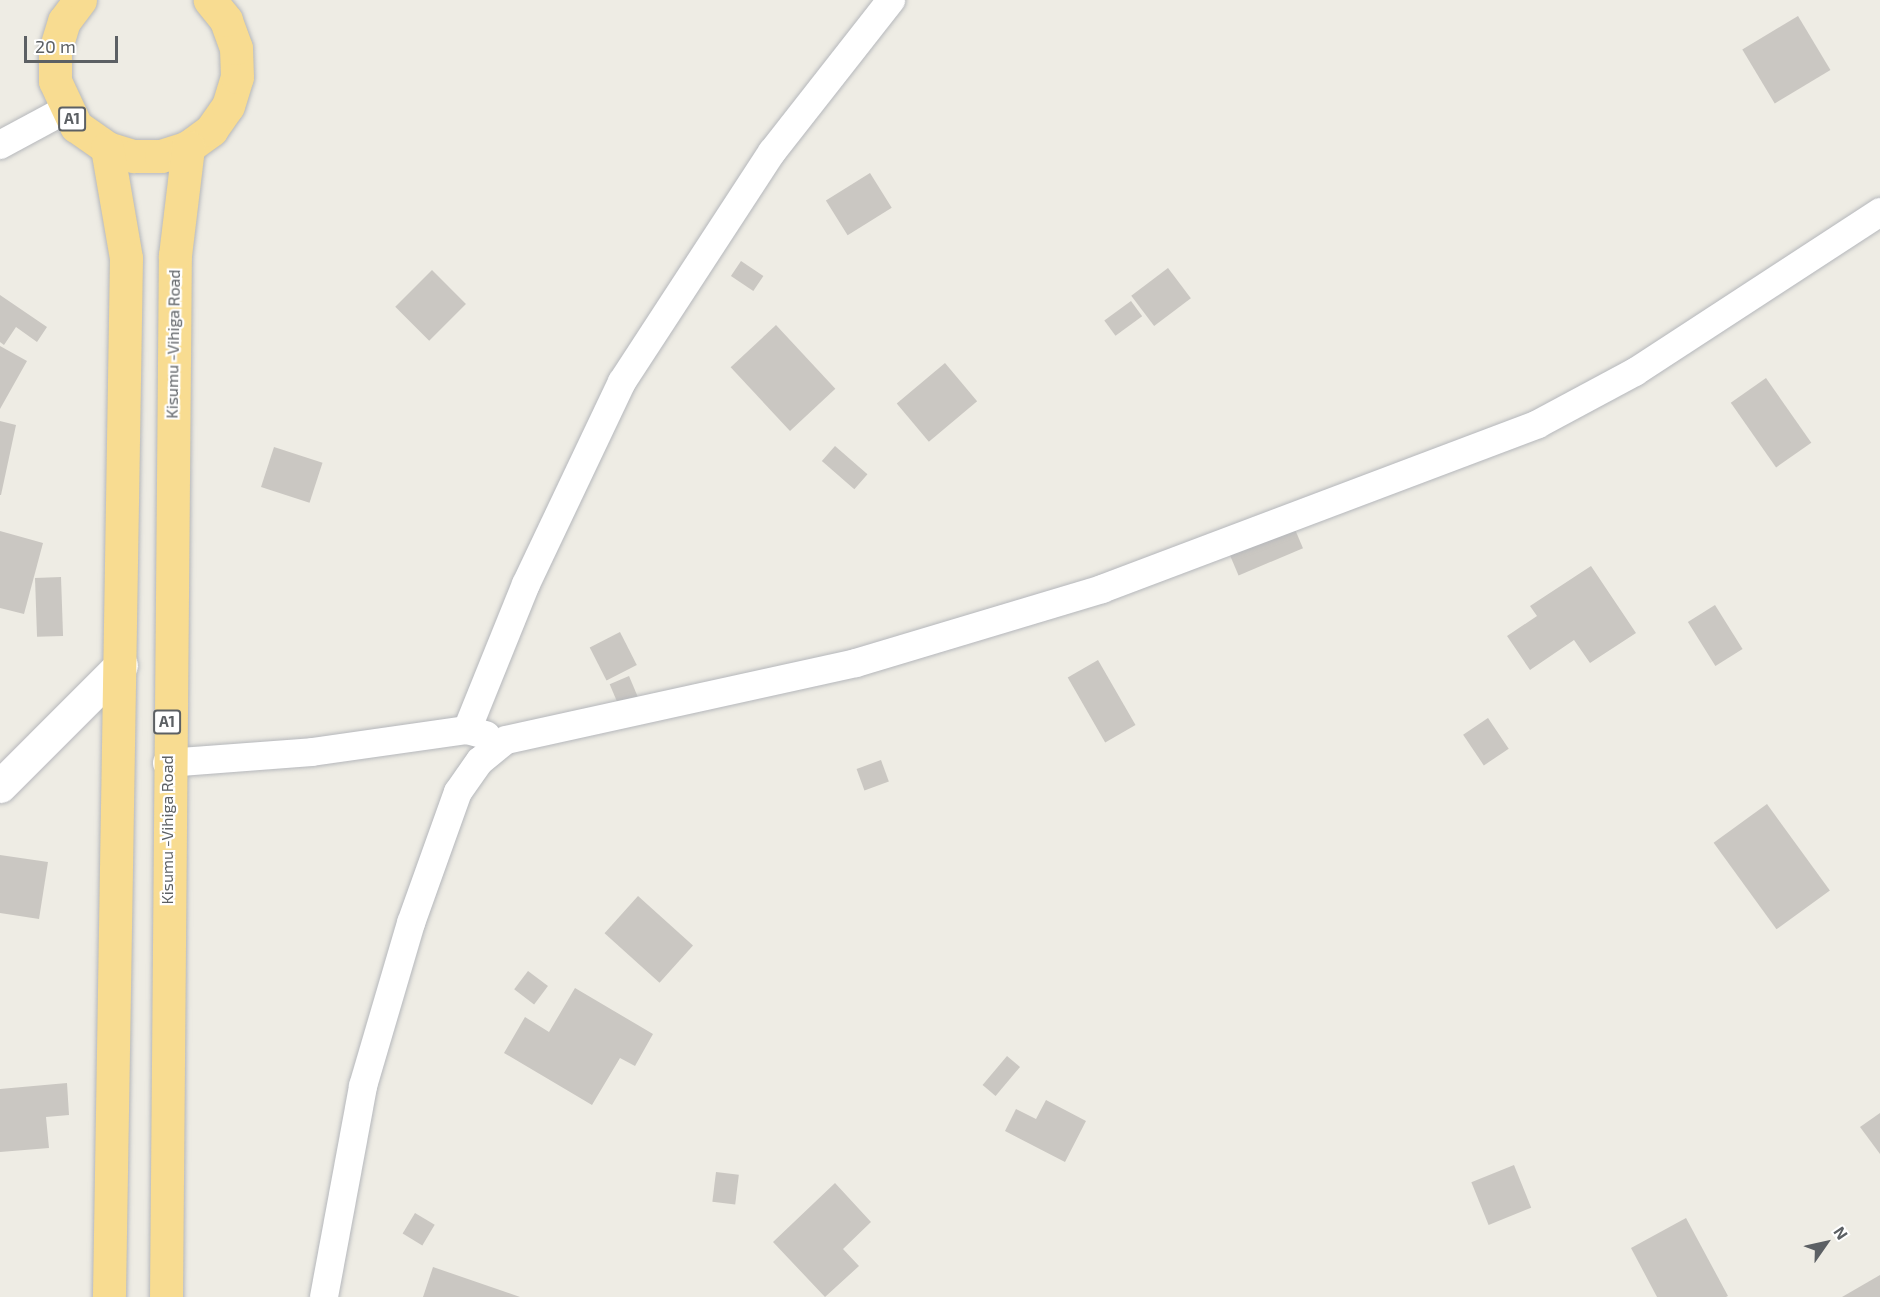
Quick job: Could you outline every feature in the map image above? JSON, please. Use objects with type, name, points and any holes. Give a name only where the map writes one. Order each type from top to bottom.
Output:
[{"type":"highway","name":"A1","points":[[80,0],[64,21],[55,50],[55,81],[65,110],[107,148]]},
{"type":"highway","points":[[109,1297],[126,258],[107,148],[161,156],[188,147],[211,130],[228,106],[237,77],[236,48],[226,20],[210,0]]},
{"type":"highway","name":"Kisumu -Vihiga Road","points":[[166,1297],[167,763],[175,255],[188,147]]},
{"type":"street","points":[[467,730],[526,584],[622,382],[772,152],[891,0]]},
{"type":"street","points":[[0,145],[65,110]]},
{"type":"street","points":[[324,1297],[363,1086],[411,923],[458,792],[480,761],[506,740],[856,663],[1102,589],[1527,428],[1635,372],[1880,212]]},
{"type":"street","points":[[0,786],[121,665]]},
{"type":"street","points":[[167,763],[312,752],[467,730],[506,740]]},
{"type":"building","points":[[1798,16],[1830,70],[1775,103],[1742,49]]},
{"type":"building","points":[[870,173],[892,208],[848,235],[826,201]]},
{"type":"building","points":[[741,261],[763,276],[753,291],[731,276]]},
{"type":"building","points":[[1168,268],[1191,298],[1154,326],[1131,296]]},
{"type":"building","points":[[432,270],[466,304],[429,341],[395,307]]},
{"type":"building","points":[[0,295],[47,327],[37,342],[16,327],[4,345],[0,342]]},
{"type":"building","points":[[1131,301],[1142,316],[1115,336],[1104,320]]},
{"type":"building","points":[[776,325],[835,389],[790,431],[731,367]]},
{"type":"building","points":[[0,346],[27,361],[0,409]]},
{"type":"building","points":[[945,363],[977,401],[929,442],[897,403]]},
{"type":"building","points":[[1766,378],[1811,443],[1776,467],[1731,403]]},
{"type":"building","points":[[0,421],[16,425],[1,495],[0,495]]},
{"type":"building","points":[[835,446],[867,474],[854,489],[822,461]]},
{"type":"building","points":[[274,447],[323,463],[310,503],[261,487]]},
{"type":"building","points":[[1294,527],[1303,548],[1239,576],[1230,554]]},
{"type":"building","points":[[0,531],[43,543],[24,614],[0,608]]},
{"type":"building","points":[[1591,566],[1636,633],[1590,663],[1574,640],[1530,670],[1507,636],[1537,616],[1530,606]]},
{"type":"building","points":[[61,577],[63,636],[37,637],[35,578]]},
{"type":"building","points":[[1715,605],[1743,649],[1715,666],[1688,622]]},
{"type":"building","points":[[620,632],[637,665],[607,680],[590,647]]},
{"type":"building","points":[[1098,660],[1136,725],[1105,742],[1068,678]]},
{"type":"building","points":[[629,676],[638,697],[619,705],[610,684]]},
{"type":"building","points":[[1488,718],[1509,749],[1484,765],[1463,735]]},
{"type":"building","points":[[881,760],[889,782],[864,791],[857,769]]},
{"type":"building","points":[[1767,804],[1830,891],[1776,929],[1714,843]]},
{"type":"building","points":[[0,855],[48,862],[39,919],[0,913]]},
{"type":"building","points":[[638,896],[693,946],[660,983],[605,933]]},
{"type":"building","points":[[528,971],[548,986],[534,1004],[514,989]]},
{"type":"building","points":[[575,988],[653,1034],[635,1066],[620,1058],[592,1105],[504,1053],[525,1017],[549,1032]]},
{"type":"building","points":[[1007,1056],[1020,1067],[996,1096],[983,1085]]},
{"type":"building","points":[[67,1083],[69,1115],[46,1117],[49,1148],[0,1152],[0,1089]]},
{"type":"building","points":[[1046,1100],[1086,1121],[1065,1162],[1005,1131],[1016,1109],[1036,1119]]},
{"type":"building","points":[[1880,1113],[1880,1154],[1860,1127]]},
{"type":"building","points":[[1514,1165],[1531,1208],[1489,1225],[1471,1182]]},
{"type":"building","points":[[716,1172],[739,1175],[735,1205],[712,1202]]},
{"type":"building","points":[[835,1183],[871,1222],[843,1249],[859,1266],[825,1297],[773,1242]]},
{"type":"building","points":[[415,1213],[435,1225],[422,1245],[403,1234]]},
{"type":"building","points":[[1686,1218],[1728,1296],[1657,1297],[1631,1248]]},
{"type":"building","points":[[433,1267],[520,1297],[423,1297]]},
{"type":"building","points":[[1880,1275],[1880,1297],[1842,1297]]}]
